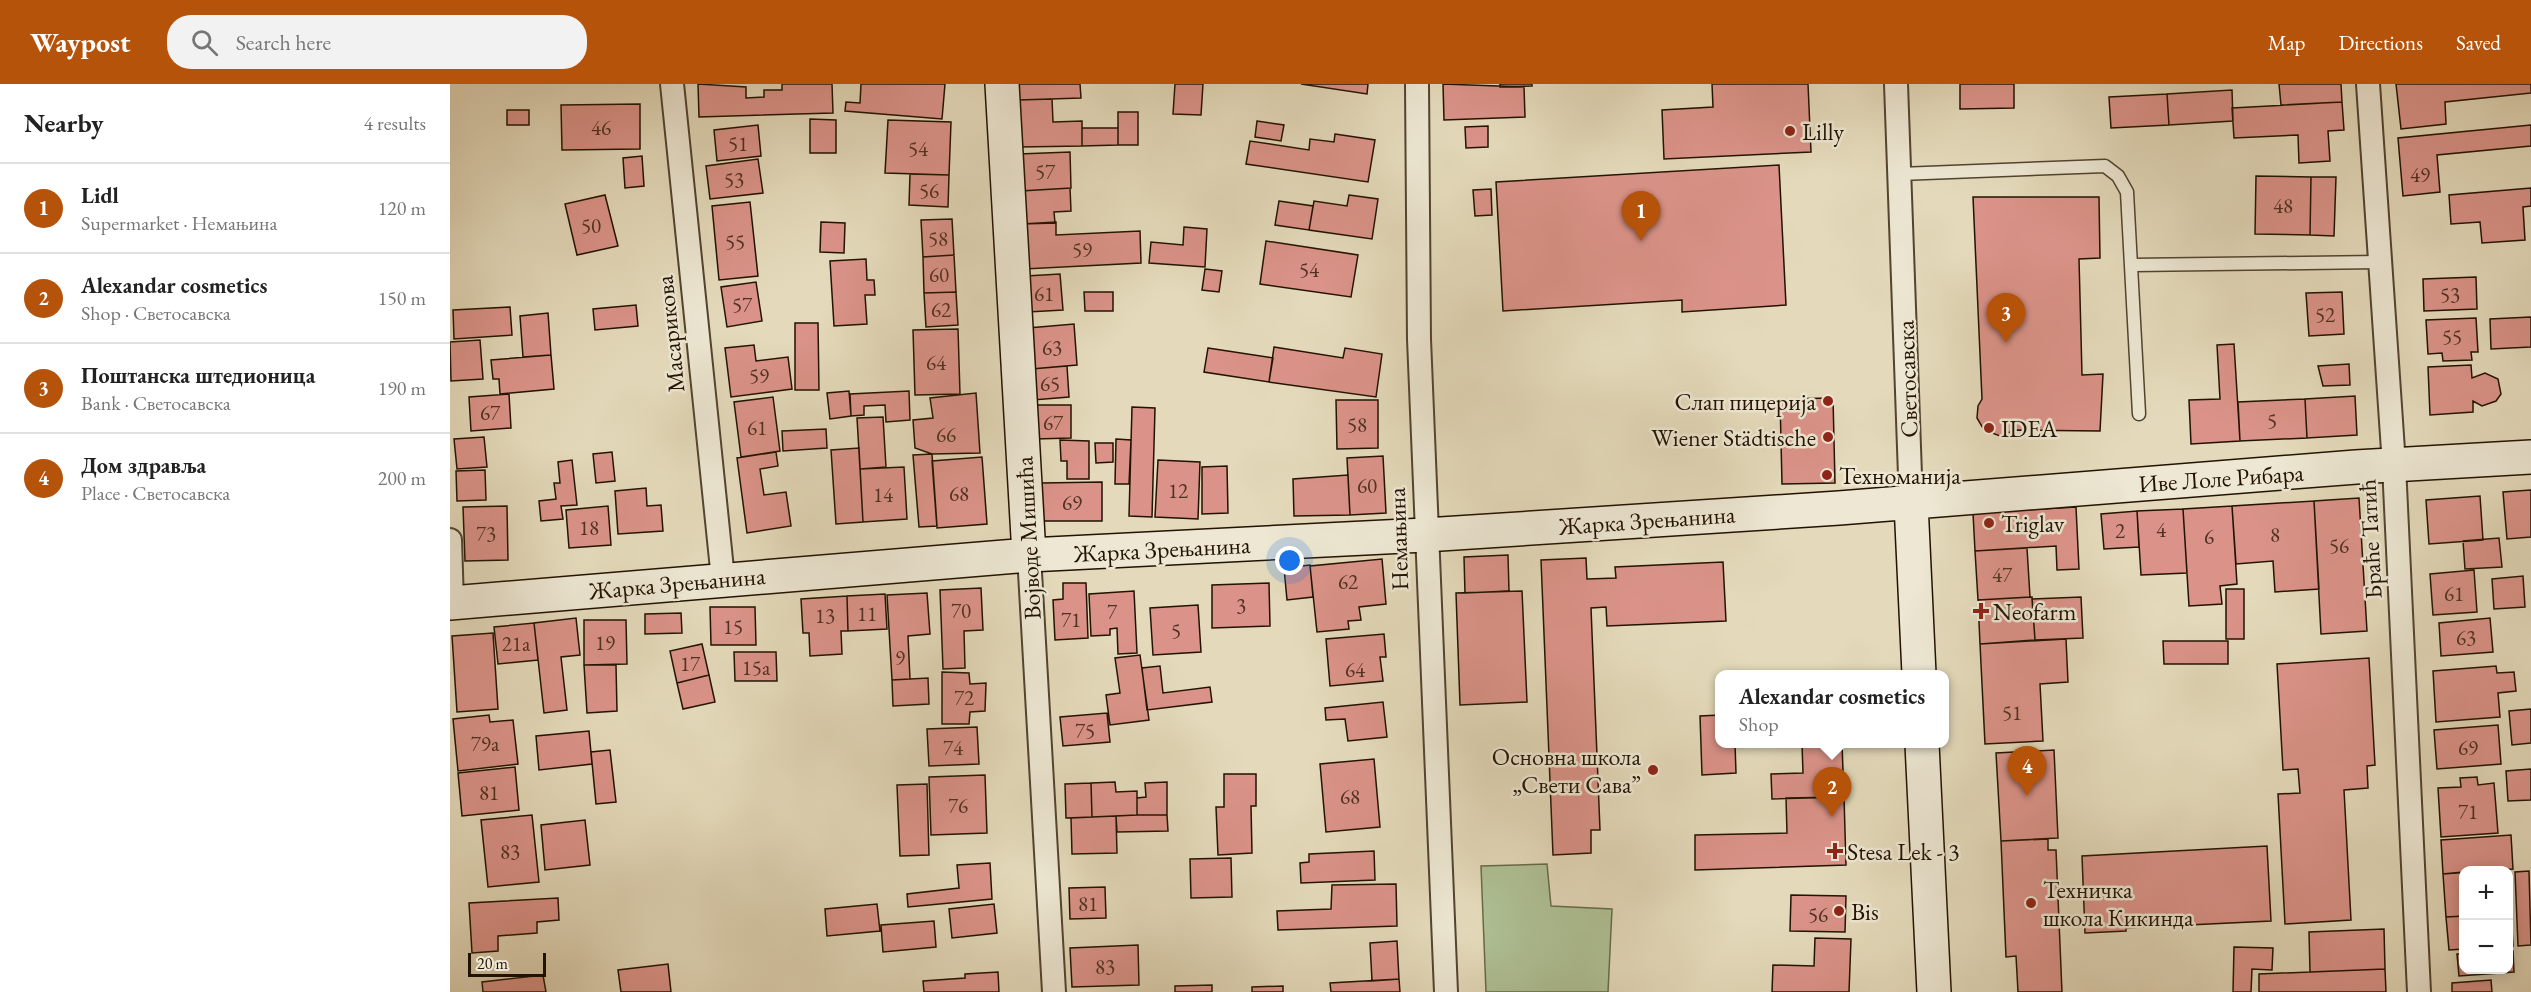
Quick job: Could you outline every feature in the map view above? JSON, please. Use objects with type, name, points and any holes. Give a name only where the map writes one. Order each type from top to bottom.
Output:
[{"type":"street","name":"Масарикова","points":[[672,84],[723,579]]},
{"type":"street","name":"Војводе Мишића","points":[[1002,84],[1054,992]]},
{"type":"street","name":"Немањина","points":[[1417,84],[1419,339],[1425,535],[1446,992]]},
{"type":"street","name":"Светосавска","points":[[1896,84],[1919,670]]},
{"type":"street","name":"Браће Татић","points":[[2367,84],[2394,465],[2419,992]]},
{"type":"street","name":"Иве Лоле Рибара","points":[[1911,503],[2394,465],[2531,457]]},
{"type":"street","name":"Жарка Зрењанина","points":[[451,603],[1029,555],[1425,535],[1911,503]]},
{"type":"street","points":[[450,540],[451,603]]},
{"type":"street","points":[[1922,748],[1934,992]]},
{"type":"lane","points":[[1900,174],[2105,166],[2118,176],[2127,192],[2133,265],[2139,414]]},
{"type":"lane","points":[[2133,265],[2379,262]]},
{"type":"green space","points":[[1547,864],[1551,906],[1612,909],[1608,992],[1486,992],[1481,866]]},
{"type":"building","points":[[698,84],[746,87],[746,98],[764,97],[764,90],[782,90],[782,84],[832,84],[833,113],[699,117]]},
{"type":"building","points":[[861,84],[945,84],[942,119],[845,111],[846,102],[860,103]]},
{"type":"building","points":[[1018,84],[1080,84],[1081,98],[1018,100]]},
{"type":"building","points":[[1175,84],[1203,84],[1201,115],[1173,114]]},
{"type":"building","points":[[1301,84],[1368,84],[1367,94]]},
{"type":"building","points":[[1443,84],[1524,87],[1525,117],[1444,120]]},
{"type":"building","points":[[1500,84],[1532,84],[1532,86],[1500,87]]},
{"type":"building","points":[[1712,84],[1808,84],[1811,152],[1664,159],[1662,110],[1713,107]]},
{"type":"building","points":[[1960,84],[2014,84],[2014,108],[1960,109]]},
{"type":"building","points":[[2279,84],[2341,84],[2342,102],[2281,105]]},
{"type":"building","points":[[2396,84],[2531,84],[2531,93],[2445,102],[2446,124],[2401,129]]},
{"type":"building","points":[[2232,90],[2233,121],[2169,125],[2167,94]]},
{"type":"building","points":[[2167,94],[2169,125],[2111,128],[2109,97]]},
{"type":"building","points":[[1052,99],[1053,122],[1082,121],[1082,146],[1019,147],[1018,100]]},
{"type":"building","points":[[2342,102],[2344,130],[2328,131],[2330,161],[2299,163],[2298,135],[2234,138],[2232,108]]},
{"type":"building","points":[[640,104],[640,149],[562,150],[561,105]]},
{"type":"building","points":[[507,110],[529,110],[529,125],[507,125]]},
{"type":"building","points":[[1118,112],[1138,112],[1138,145],[1118,145]]},
{"type":"building","points":[[810,119],[836,120],[836,153],[810,153]]},
{"type":"building","points":[[888,120],[951,122],[949,175],[885,173]]},
{"type":"building","points":[[1257,121],[1284,125],[1281,141],[1255,137]]},
{"type":"building","points":[[758,125],[761,156],[717,161],[714,130]]},
{"type":"building","points":[[2531,125],[2531,146],[2437,155],[2440,192],[2403,196],[2398,138]]},
{"type":"building","points":[[1488,126],[1488,147],[1466,148],[1465,127]]},
{"type":"building","points":[[1082,128],[1118,128],[1118,145],[1082,146]]},
{"type":"building","points":[[1335,134],[1375,140],[1368,182],[1246,164],[1250,141],[1309,150],[1310,139],[1334,142]]},
{"type":"building","points":[[1070,152],[1071,188],[1021,191],[1019,154]]},
{"type":"building","points":[[642,156],[644,186],[625,188],[623,158]]},
{"type":"building","points":[[758,159],[763,193],[710,199],[706,166]]},
{"type":"building","points":[[1779,165],[1786,305],[1682,312],[1682,300],[1503,311],[1496,182]]},
{"type":"building","points":[[910,174],[949,175],[948,207],[909,205]]},
{"type":"building","points":[[2256,176],[2311,177],[2310,235],[2255,234]]},
{"type":"building","points":[[2311,177],[2336,177],[2334,236],[2310,235]]},
{"type":"building","points":[[1070,188],[1071,211],[1054,212],[1055,223],[1022,224],[1021,191]]},
{"type":"building","points":[[2531,188],[2531,206],[2523,207],[2525,240],[2482,243],[2480,222],[2451,224],[2449,195]]},
{"type":"building","points":[[1491,189],[1492,215],[1475,216],[1473,190]]},
{"type":"building","points":[[605,195],[618,246],[577,255],[565,204]]},
{"type":"building","points":[[1349,195],[1378,199],[1372,239],[1309,230],[1314,201],[1347,206]]},
{"type":"building","points":[[1973,197],[2099,197],[2100,258],[2079,259],[2082,375],[2103,374],[2100,431],[2015,430],[2000,436],[1984,430],[1977,418],[1978,406],[1982,399]]},
{"type":"building","points":[[1279,201],[1313,206],[1309,230],[1275,225]]},
{"type":"building","points":[[750,202],[758,276],[719,280],[712,206]]},
{"type":"building","points":[[952,219],[954,255],[923,257],[921,220]]},
{"type":"building","points":[[821,222],[845,223],[844,253],[820,252]]},
{"type":"building","points":[[1056,222],[1056,235],[1140,231],[1141,263],[1024,269],[1022,224]]},
{"type":"building","points":[[1184,227],[1207,229],[1205,267],[1149,263],[1151,242],[1183,245]]},
{"type":"building","points":[[1266,241],[1358,255],[1351,297],[1260,284]]},
{"type":"building","points":[[954,255],[956,292],[924,293],[923,257]]},
{"type":"building","points":[[866,259],[867,280],[874,280],[875,295],[865,295],[867,324],[834,326],[830,261]]},
{"type":"building","points":[[1205,269],[1222,271],[1219,292],[1202,290]]},
{"type":"building","points":[[1060,274],[1063,310],[1028,312],[1026,276]]},
{"type":"building","points":[[2476,277],[2477,309],[2424,311],[2423,279]]},
{"type":"building","points":[[756,282],[762,321],[727,327],[721,287]]},
{"type":"building","points":[[956,292],[958,325],[926,327],[924,293]]},
{"type":"building","points":[[1084,292],[1113,292],[1113,311],[1085,311]]},
{"type":"building","points":[[2342,292],[2344,334],[2309,336],[2306,293]]},
{"type":"building","points":[[636,305],[638,326],[595,330],[593,309]]},
{"type":"building","points":[[510,307],[512,335],[454,339],[453,310]]},
{"type":"building","points":[[548,313],[551,355],[523,357],[520,316]]},
{"type":"building","points":[[2531,317],[2531,347],[2491,349],[2490,319]]},
{"type":"building","points":[[2476,318],[2478,352],[2471,352],[2472,360],[2443,361],[2442,353],[2428,354],[2426,320]]},
{"type":"building","points":[[795,323],[818,323],[819,390],[795,390]]},
{"type":"building","points":[[1074,324],[1077,365],[1031,369],[1028,328]]},
{"type":"building","points":[[958,329],[960,394],[915,395],[913,330]]},
{"type":"building","points":[[480,340],[483,379],[451,381],[450,342]]},
{"type":"building","points":[[2234,344],[2240,441],[2191,444],[2189,400],[2220,399],[2217,345]]},
{"type":"building","points":[[754,345],[756,361],[788,357],[792,389],[731,397],[725,348]]},
{"type":"building","points":[[1274,347],[1343,358],[1345,348],[1382,354],[1376,397],[1269,382]]},
{"type":"building","points":[[1208,348],[1273,358],[1269,382],[1204,372]]},
{"type":"building","points":[[551,355],[554,389],[500,394],[499,379],[493,379],[491,360]]},
{"type":"building","points":[[2349,364],[2350,385],[2323,386],[2318,366]]},
{"type":"building","points":[[2471,365],[2472,378],[2485,373],[2498,379],[2501,394],[2496,401],[2482,406],[2473,401],[2473,412],[2430,415],[2428,367]]},
{"type":"building","points":[[1067,366],[1069,397],[1033,400],[1031,369]]},
{"type":"building","points":[[849,391],[851,416],[830,419],[827,393]]},
{"type":"building","points":[[909,391],[910,420],[886,422],[885,405],[864,406],[864,415],[851,416],[850,394]]},
{"type":"building","points":[[976,393],[980,453],[932,454],[915,448],[913,420],[933,418],[930,398]]},
{"type":"building","points":[[509,394],[511,428],[471,431],[469,397]]},
{"type":"building","points":[[2355,396],[2357,435],[2307,438],[2305,399]]},
{"type":"building","points":[[773,397],[780,451],[741,457],[734,402]]},
{"type":"building","points":[[1833,398],[1835,483],[1782,484],[1780,399]]},
{"type":"building","points":[[2305,399],[2307,438],[2240,441],[2238,402]]},
{"type":"building","points":[[1336,400],[1378,400],[1378,448],[1337,449]]},
{"type":"building","points":[[1035,405],[1071,405],[1071,438],[1035,439]]},
{"type":"building","points":[[1132,407],[1155,408],[1152,517],[1129,516]]},
{"type":"building","points":[[883,417],[886,467],[860,469],[857,418]]},
{"type":"building","points":[[826,429],[827,448],[783,451],[782,431]]},
{"type":"building","points":[[484,437],[487,467],[457,469],[454,439]]},
{"type":"building","points":[[1116,439],[1131,440],[1129,484],[1115,484]]},
{"type":"building","points":[[1060,440],[1089,441],[1089,479],[1067,479],[1067,461],[1061,461]]},
{"type":"building","points":[[1095,443],[1113,443],[1113,462],[1096,463]]},
{"type":"building","points":[[859,448],[863,522],[836,524],[831,450]]},
{"type":"building","points":[[612,452],[615,481],[596,483],[593,454]]},
{"type":"building","points":[[776,452],[778,466],[760,469],[764,495],[786,492],[791,526],[747,533],[737,458]]},
{"type":"building","points":[[932,454],[937,526],[919,527],[913,455]]},
{"type":"building","points":[[1383,456],[1386,513],[1350,515],[1347,458]]},
{"type":"building","points":[[982,457],[987,524],[937,528],[932,461]]},
{"type":"building","points":[[572,460],[577,505],[561,506],[563,519],[541,521],[539,501],[556,499],[554,483],[560,483],[558,462]]},
{"type":"building","points":[[1158,460],[1200,462],[1198,519],[1155,517]]},
{"type":"building","points":[[1227,466],[1228,513],[1202,514],[1202,467]]},
{"type":"building","points":[[904,467],[907,519],[863,522],[860,469]]},
{"type":"building","points":[[485,470],[486,500],[457,501],[456,471]]},
{"type":"building","points":[[1348,475],[1350,515],[1294,516],[1293,479]]},
{"type":"building","points":[[1102,482],[1102,521],[1041,521],[1041,483]]},
{"type":"building","points":[[646,488],[647,506],[661,505],[663,531],[618,534],[615,491]]},
{"type":"building","points":[[2531,490],[2531,537],[2507,539],[2503,492]]},
{"type":"building","points":[[2480,496],[2483,540],[2429,544],[2426,500]]},
{"type":"building","points":[[2359,498],[2367,631],[2321,634],[2314,501]]},
{"type":"building","points":[[2314,501],[2319,589],[2275,592],[2273,561],[2236,564],[2232,506]]},
{"type":"building","points":[[507,506],[508,560],[465,561],[463,507]]},
{"type":"building","points":[[608,506],[611,545],[569,548],[566,510]]},
{"type":"building","points":[[2232,506],[2237,584],[2220,586],[2222,604],[2189,606],[2183,509]]},
{"type":"building","points":[[2076,507],[2079,569],[2057,570],[2056,546],[1975,551],[1973,513]]},
{"type":"building","points":[[2183,509],[2187,573],[2141,575],[2137,511]]},
{"type":"building","points":[[2137,511],[2139,547],[2104,549],[2101,514]]},
{"type":"building","points":[[2499,538],[2502,567],[2465,569],[2463,541]]},
{"type":"building","points":[[2027,548],[2030,597],[1978,600],[1975,551]]},
{"type":"building","points":[[1508,555],[1509,591],[1465,593],[1464,557]]},
{"type":"building","points":[[1586,558],[1587,579],[1616,578],[1615,567],[1723,562],[1726,621],[1607,626],[1606,607],[1591,608],[1600,830],[1591,830],[1591,853],[1553,855],[1541,560]]},
{"type":"building","points":[[1382,559],[1386,604],[1359,607],[1361,620],[1348,621],[1349,629],[1317,632],[1310,566]]},
{"type":"building","points":[[1310,565],[1313,597],[1287,600],[1284,568]]},
{"type":"building","points":[[2474,570],[2477,612],[2433,615],[2430,574]]},
{"type":"building","points":[[2523,576],[2525,607],[2494,609],[2492,579]]},
{"type":"building","points":[[1063,583],[1086,583],[1088,638],[1055,640],[1053,600],[1063,599]]},
{"type":"building","points":[[1269,583],[1270,626],[1212,628],[1212,585]]},
{"type":"building","points":[[981,588],[983,630],[964,631],[965,668],[943,669],[940,590]]},
{"type":"building","points":[[2226,589],[2244,589],[2244,639],[2226,639]]},
{"type":"building","points":[[1134,591],[1137,653],[1118,654],[1117,628],[1110,629],[1110,635],[1091,636],[1089,594]]},
{"type":"building","points":[[1522,591],[1527,702],[1460,705],[1456,593]]},
{"type":"building","points":[[927,593],[930,634],[908,636],[910,679],[892,680],[887,595]]},
{"type":"building","points":[[885,594],[887,629],[848,631],[847,596]]},
{"type":"building","points":[[847,596],[848,631],[841,631],[842,654],[810,656],[809,633],[803,633],[801,599]]},
{"type":"building","points":[[2032,597],[2035,640],[1980,644],[1978,600]]},
{"type":"building","points":[[2081,597],[2083,638],[2035,640],[2032,599]]},
{"type":"building","points":[[1198,605],[1201,652],[1153,655],[1150,608]]},
{"type":"building","points":[[710,607],[755,607],[756,645],[711,645]]},
{"type":"building","points":[[681,613],[682,633],[645,634],[645,614]]},
{"type":"building","points":[[576,618],[580,655],[561,657],[567,710],[544,713],[534,623]]},
{"type":"building","points":[[2490,618],[2493,652],[2441,656],[2439,623]]},
{"type":"building","points":[[584,620],[626,620],[627,664],[584,665]]},
{"type":"building","points":[[534,623],[538,660],[498,664],[494,627]]},
{"type":"building","points":[[493,633],[498,709],[457,712],[452,636]]},
{"type":"building","points":[[1384,634],[1386,657],[1380,657],[1383,681],[1330,686],[1326,639]]},
{"type":"building","points":[[2066,639],[2068,682],[2040,684],[2043,741],[1985,744],[1980,644]]},
{"type":"building","points":[[2163,641],[2228,641],[2228,664],[2164,664]]},
{"type":"building","points":[[702,644],[709,675],[677,683],[670,651]]},
{"type":"building","points":[[734,652],[776,652],[777,681],[735,681]]},
{"type":"building","points":[[1140,655],[1149,720],[1110,725],[1106,695],[1120,693],[1115,658]]},
{"type":"building","points":[[2369,658],[2375,765],[2367,766],[2368,788],[2344,790],[2351,920],[2285,924],[2278,794],[2300,793],[2298,769],[2283,770],[2277,664]]},
{"type":"building","points":[[584,665],[616,665],[617,711],[587,713]]},
{"type":"building","points":[[1160,666],[1163,693],[1210,687],[1212,702],[1147,710],[1142,668]]},
{"type":"building","points":[[2496,666],[2497,673],[2514,672],[2516,691],[2498,693],[2500,717],[2436,722],[2433,671]]},
{"type":"building","points":[[942,672],[969,673],[970,684],[986,683],[985,711],[970,712],[969,724],[942,724]]},
{"type":"building","points":[[709,675],[715,702],[683,709],[677,683]]},
{"type":"building","points":[[928,678],[929,704],[893,706],[892,680]]},
{"type":"building","points":[[1383,702],[1387,737],[1348,741],[1345,719],[1326,720],[1325,708]]},
{"type":"building","points":[[2531,709],[2531,743],[2512,745],[2509,711]]},
{"type":"building","points":[[1107,713],[1110,742],[1063,746],[1060,717]]},
{"type":"building","points":[[489,715],[490,722],[513,720],[518,764],[458,771],[453,719]]},
{"type":"building","points":[[1715,715],[1715,748],[1735,748],[1736,773],[1702,775],[1700,716]]},
{"type":"building","points":[[2498,725],[2501,764],[2437,769],[2434,730]]},
{"type":"building","points":[[977,727],[979,764],[929,766],[927,729]]},
{"type":"building","points":[[589,731],[592,764],[539,770],[536,736]]},
{"type":"building","points":[[1802,748],[1842,748],[1844,797],[1772,799],[1771,774],[1803,773]]},
{"type":"building","points":[[610,750],[616,802],[596,804],[591,752]]},
{"type":"building","points":[[2054,750],[2058,838],[2001,841],[1996,753]]},
{"type":"building","points":[[1374,759],[1380,827],[1326,832],[1320,764]]},
{"type":"building","points":[[515,767],[519,810],[462,816],[458,773]]},
{"type":"building","points":[[2531,769],[2531,800],[2508,801],[2506,771]]},
{"type":"building","points":[[1224,774],[1256,774],[1256,806],[1251,806],[1252,853],[1218,855],[1216,807],[1224,807]]},
{"type":"building","points":[[985,775],[987,833],[931,835],[929,777]]},
{"type":"building","points":[[2477,777],[2478,785],[2494,783],[2498,833],[2441,837],[2438,788],[2461,787],[2460,778]]},
{"type":"building","points":[[1115,782],[1116,792],[1137,791],[1137,815],[1092,817],[1091,783]]},
{"type":"building","points":[[1167,782],[1167,815],[1137,815],[1137,798],[1146,797],[1145,783]]},
{"type":"building","points":[[1091,783],[1092,817],[1066,818],[1065,784]]},
{"type":"building","points":[[927,784],[929,855],[900,856],[897,785]]},
{"type":"building","points":[[1844,797],[1846,865],[1695,870],[1695,835],[1787,833],[1786,798]]},
{"type":"building","points":[[532,815],[539,882],[488,887],[481,820]]},
{"type":"building","points":[[1167,815],[1168,831],[1117,832],[1116,816]]},
{"type":"building","points":[[1116,816],[1117,853],[1072,854],[1071,818]]},
{"type":"building","points":[[585,820],[590,865],[545,870],[541,825]]},
{"type":"building","points":[[2511,835],[2513,866],[2459,866],[2459,873],[2443,874],[2441,840]]},
{"type":"building","name":"Техничка школа Кикинда","points":[[2048,839],[2048,850],[2056,850],[2062,992],[2018,992],[2016,956],[2006,957],[2001,841]]},
{"type":"building","points":[[2267,846],[2271,921],[2126,928],[2126,931],[2085,933],[2082,856]]},
{"type":"building","points":[[1374,851],[1375,880],[1301,883],[1300,863],[1309,862],[1309,854]]},
{"type":"building","points":[[1231,858],[1232,897],[1191,898],[1190,859]]},
{"type":"building","points":[[990,863],[992,899],[908,907],[907,894],[959,888],[957,865]]},
{"type":"building","points":[[2529,871],[2531,945],[2518,946],[2515,872]]},
{"type":"building","points":[[2459,872],[2459,916],[2446,917],[2443,874]]},
{"type":"building","points":[[1396,884],[1397,926],[1278,930],[1277,911],[1331,909],[1332,885]]},
{"type":"building","points":[[1105,887],[1106,918],[1070,919],[1069,888]]},
{"type":"building","points":[[1791,895],[1846,896],[1845,932],[1790,931]]},
{"type":"building","points":[[558,898],[559,920],[537,922],[537,933],[498,936],[498,951],[472,953],[469,903]]},
{"type":"building","points":[[877,904],[880,931],[827,936],[825,909]]},
{"type":"building","points":[[994,904],[997,933],[952,938],[949,909]]},
{"type":"building","points":[[2459,916],[2459,949],[2449,950],[2446,917]]},
{"type":"building","points":[[934,921],[936,947],[883,952],[881,925]]},
{"type":"building","points":[[2384,929],[2385,969],[2310,972],[2309,932]]},
{"type":"building","points":[[1815,938],[1851,939],[1849,992],[1772,992],[1773,965],[1814,966]]},
{"type":"building","points":[[1397,941],[1399,979],[1372,981],[1370,943]]},
{"type":"building","points":[[1138,945],[1139,985],[1072,987],[1070,948]]},
{"type":"building","points":[[2234,947],[2273,948],[2272,970],[2252,969],[2251,992],[2233,992]]},
{"type":"building","points":[[2457,954],[2459,954],[2459,974],[2486,974],[2459,976]]},
{"type":"building","points":[[668,964],[671,992],[621,992],[618,970]]},
{"type":"building","points":[[2385,969],[2386,992],[2259,992],[2259,974]]},
{"type":"building","points":[[998,972],[999,992],[924,992],[923,981],[965,978],[965,974]]},
{"type":"building","points":[[543,975],[546,992],[483,992],[482,982]]},
{"type":"building","points":[[1399,979],[1400,992],[1331,992],[1330,983]]},
{"type":"building","points":[[2491,980],[2492,992],[2452,992],[2452,983]]},
{"type":"building","points":[[1212,985],[1212,992],[1175,992],[1175,986]]},
{"type":"building","points":[[1283,986],[1283,992],[1252,992],[1252,987]]},
{"type":"place","name":"Lilly","points":[[1790,131]]},
{"type":"place","name":"Lidl","points":[[1641,241]]},
{"type":"place","name":"Поштанска штедионица","points":[[2006,343]]},
{"type":"place","name":"Слап пицерија","points":[[1828,401]]},
{"type":"place","name":"IDEA","points":[[1989,428]]},
{"type":"place","name":"Wiener Städtische","points":[[1828,437]]},
{"type":"place","name":"Техноманија","points":[[1827,475]]},
{"type":"place","name":"Triglav","points":[[1989,523]]},
{"type":"place","name":"Neofarm","points":[[1981,611]]},
{"type":"place","name":"Основна школа „Свети Сава”","points":[[1653,770]]},
{"type":"place","name":"Дом здравља","points":[[2027,796]]},
{"type":"place","name":"Alexandar cosmetics","points":[[1832,817]]},
{"type":"place","name":"Stesa Lek - 3","points":[[1835,851]]},
{"type":"place","name":"Техничка школа Кикинда","points":[[2031,903]]},
{"type":"place","name":"Bis","points":[[1839,911]]}]
